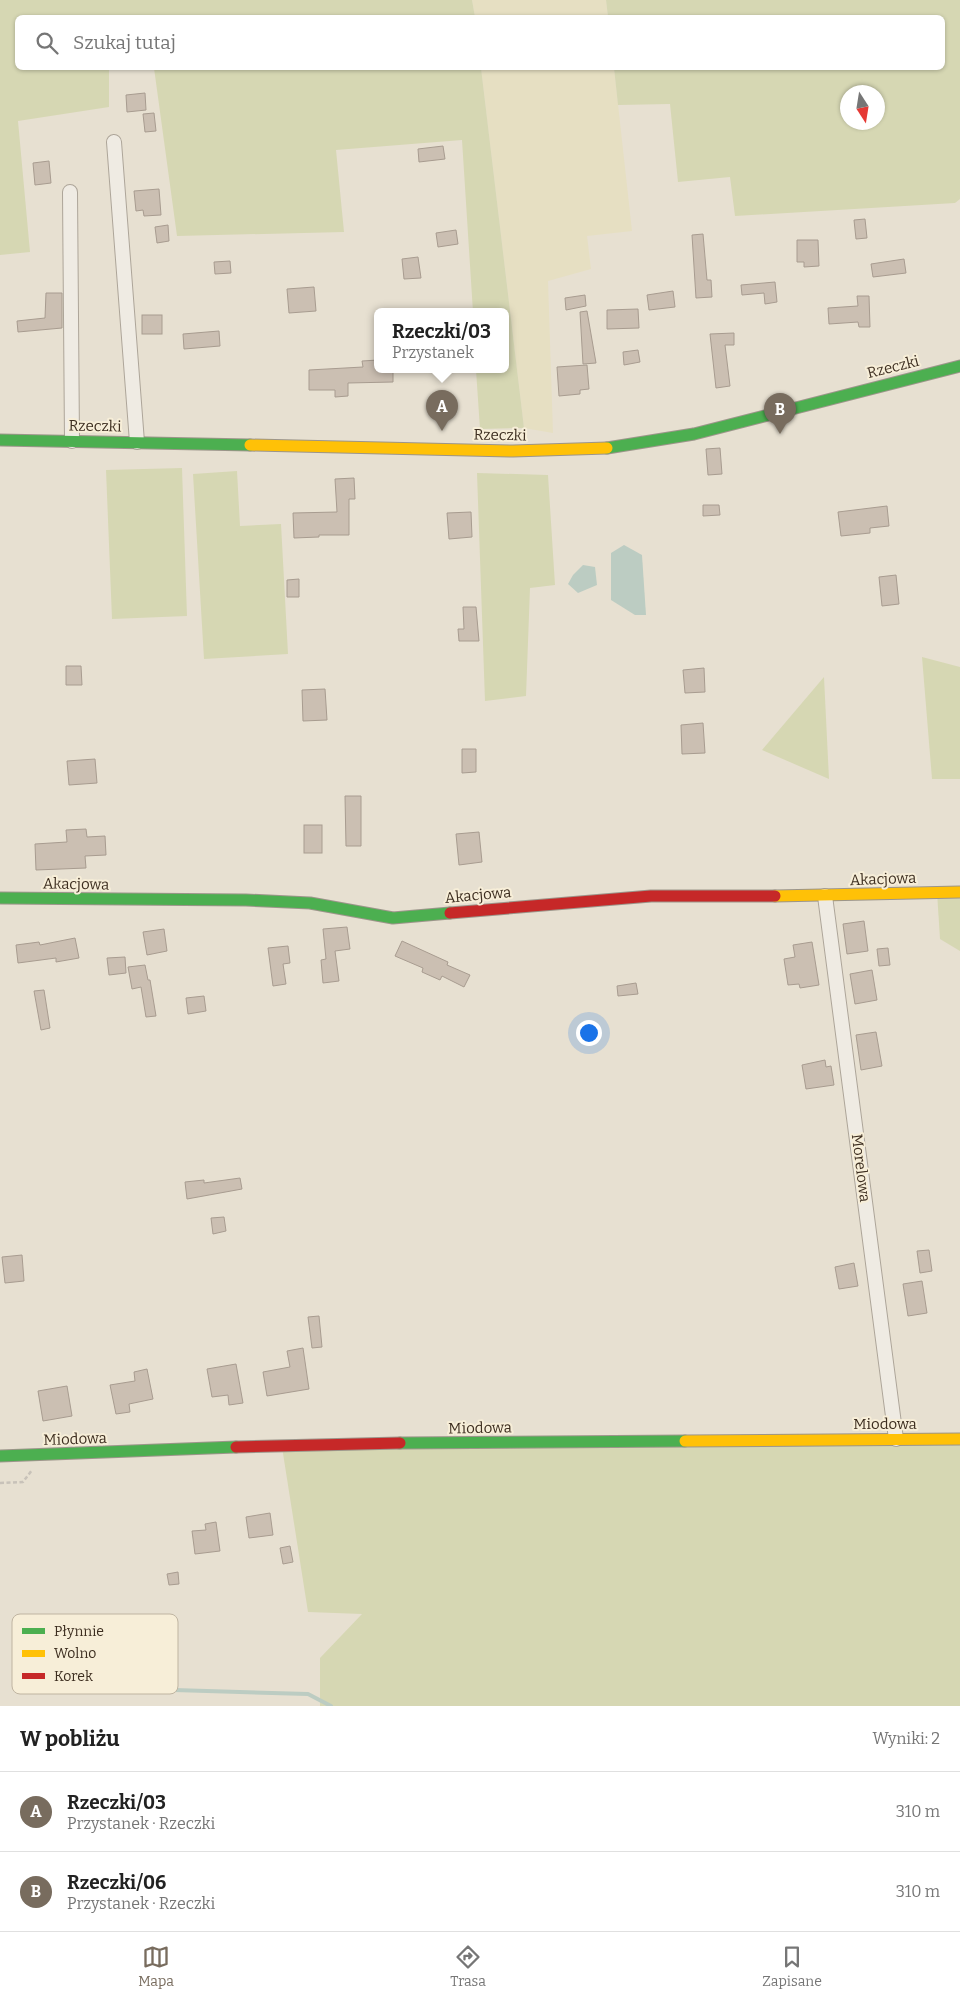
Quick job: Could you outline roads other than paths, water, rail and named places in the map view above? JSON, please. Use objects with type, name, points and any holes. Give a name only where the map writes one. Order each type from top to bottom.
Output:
[{"type":"street","points":[[114,142],[137,442]]},
{"type":"street","points":[[70,192],[72,441]]},
{"type":"street","name":"Rzeczki","points":[[0,440],[513,451],[622,448],[694,434],[960,366]]},
{"type":"street","name":"Akacjowa","points":[[0,898],[246,900],[310,903],[393,918],[651,896],[825,896],[960,892]]},
{"type":"street","name":"Morelowa","points":[[825,896],[896,1439]]},
{"type":"street","name":"Miodowa","points":[[0,1456],[333,1444],[960,1439]]},
{"type":"waterway","points":[[178,1690],[308,1694],[331,1706]]},
{"type":"place","name":"Rzeczki/03","points":[[442,431]]},
{"type":"place","name":"Rzeczki/06","points":[[780,434]]}]
